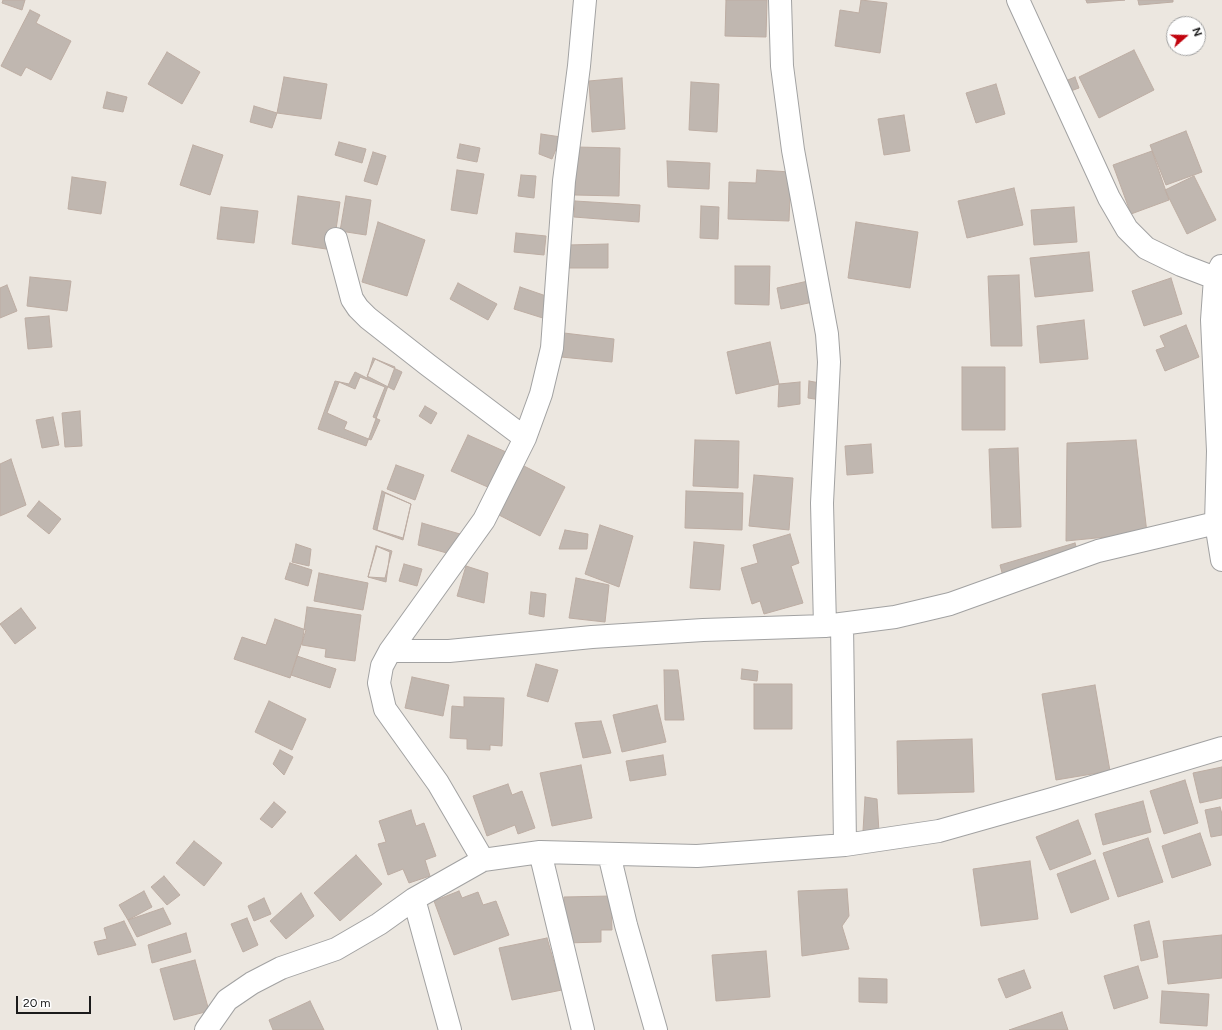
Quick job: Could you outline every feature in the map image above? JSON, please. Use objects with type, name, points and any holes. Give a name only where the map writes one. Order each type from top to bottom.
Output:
[{"type":"street","points":[[483,860],[438,784],[385,709],[379,683],[382,666],[390,651],[484,520],[525,438],[541,394],[552,348],[564,181],[579,66],[585,0]]},
{"type":"street","points":[[780,0],[782,66],[793,150],[827,334],[829,362],[822,503],[833,625],[845,846]]},
{"type":"street","points":[[1018,0],[1109,198],[1127,229],[1146,248],[1181,265],[1218,271],[1212,320],[1218,451],[1216,523],[1222,560]]},
{"type":"street","points":[[336,238],[352,299],[358,308],[368,318],[525,438]]},
{"type":"street","points":[[390,651],[449,651],[592,637],[687,631],[833,625],[895,617],[950,604],[1098,551],[1216,523]]},
{"type":"street","points":[[206,1030],[227,1000],[252,983],[281,968],[336,949],[379,924],[414,899],[483,860],[540,852],[697,856],[845,846],[939,831],[1060,797],[1222,748]]},
{"type":"street","points":[[540,852],[583,1030]]},
{"type":"street","points":[[609,854],[626,925],[656,1030]]},
{"type":"street","points":[[414,899],[450,1030]]},
{"type":"building","points":[[3,0],[25,0],[22,10],[2,3]]},
{"type":"building","points":[[726,0],[767,0],[766,37],[725,36]]},
{"type":"building","points":[[861,0],[887,3],[880,53],[835,46],[840,10],[859,13]]},
{"type":"building","points":[[1086,0],[1125,0],[1087,3]]},
{"type":"building","points":[[1138,0],[1173,0],[1173,2],[1139,5]]},
{"type":"building","points":[[30,10],[40,15],[36,23],[71,41],[51,80],[26,67],[21,76],[1,66]]},
{"type":"building","points":[[1134,50],[1154,90],[1099,118],[1079,77]]},
{"type":"building","points":[[167,52],[200,72],[182,104],[148,84]]},
{"type":"building","points":[[284,77],[327,84],[321,119],[277,113]]},
{"type":"building","points":[[1075,77],[1079,88],[1068,92],[1063,82]]},
{"type":"building","points":[[622,78],[625,129],[592,132],[589,81]]},
{"type":"building","points":[[691,82],[719,84],[717,132],[689,130]]},
{"type":"building","points":[[996,84],[1005,114],[976,123],[966,93]]},
{"type":"building","points":[[107,92],[127,97],[123,112],[103,108]]},
{"type":"building","points":[[254,106],[277,113],[272,128],[250,122]]},
{"type":"building","points":[[904,115],[910,151],[884,155],[878,119]]},
{"type":"building","points":[[1186,131],[1202,172],[1166,185],[1150,145]]},
{"type":"building","points":[[541,134],[561,137],[552,159],[539,154]]},
{"type":"building","points":[[339,142],[366,149],[362,163],[335,155]]},
{"type":"building","points":[[460,144],[480,148],[477,162],[457,158]]},
{"type":"building","points":[[193,145],[223,155],[210,195],[180,185]]},
{"type":"building","points":[[576,147],[620,148],[619,196],[575,195]]},
{"type":"building","points":[[1152,151],[1169,200],[1131,214],[1113,165]]},
{"type":"building","points":[[373,152],[386,156],[377,185],[364,181]]},
{"type":"building","points":[[667,161],[710,163],[709,189],[668,187]]},
{"type":"building","points":[[457,170],[484,174],[477,214],[451,210]]},
{"type":"building","points":[[757,170],[791,172],[789,221],[728,219],[729,182],[756,183]]},
{"type":"building","points":[[521,175],[536,176],[534,198],[518,196]]},
{"type":"building","points":[[1194,176],[1216,220],[1187,234],[1165,190]]},
{"type":"building","points":[[72,177],[106,182],[101,214],[68,209]]},
{"type":"building","points":[[1014,188],[1023,225],[967,238],[958,201]]},
{"type":"building","points":[[298,196],[340,202],[333,250],[292,244]]},
{"type":"building","points":[[346,196],[371,200],[366,235],[340,231]]},
{"type":"building","points":[[575,201],[640,205],[639,222],[574,217]]},
{"type":"building","points":[[701,206],[719,207],[718,239],[700,238]]},
{"type":"building","points":[[221,207],[258,211],[254,243],[217,239]]},
{"type":"building","points":[[1074,207],[1077,242],[1034,245],[1031,210]]},
{"type":"building","points":[[378,222],[425,240],[407,296],[362,282]]},
{"type":"building","points":[[856,222],[918,232],[910,288],[848,278]]},
{"type":"building","points":[[516,233],[546,236],[544,255],[514,252]]},
{"type":"building","points":[[608,244],[608,268],[568,268],[567,245]]},
{"type":"building","points":[[1089,252],[1093,291],[1035,297],[1030,258]]},
{"type":"building","points":[[735,266],[770,266],[769,305],[735,304]]},
{"type":"building","points":[[1019,275],[1022,346],[991,346],[988,276]]},
{"type":"building","points":[[30,277],[71,281],[67,311],[27,306]]},
{"type":"building","points":[[1171,278],[1182,314],[1144,326],[1132,291]]},
{"type":"building","points":[[808,281],[813,302],[781,309],[777,288]]},
{"type":"building","points":[[458,283],[497,304],[488,320],[450,299]]},
{"type":"building","points":[[7,285],[17,311],[0,318],[0,288]]},
{"type":"building","points":[[520,287],[552,298],[546,319],[514,309]]},
{"type":"building","points":[[49,316],[52,347],[28,349],[25,318]]},
{"type":"building","points":[[1084,320],[1088,359],[1040,363],[1037,326]]},
{"type":"building","points":[[1186,325],[1199,357],[1165,371],[1156,350],[1165,347],[1160,336]]},
{"type":"building","points":[[564,333],[614,339],[612,362],[561,357]]},
{"type":"building","points":[[770,342],[779,384],[736,394],[727,352]]},
{"type":"building","points":[[373,358],[395,367],[366,446],[318,429],[335,381],[349,384],[355,372],[367,378]]},
{"type":"building","points":[[375,359],[402,372],[394,390],[367,376]]},
{"type":"building","points":[[962,367],[1005,367],[1005,430],[962,430]]},
{"type":"building","points":[[360,377],[385,387],[373,417],[380,420],[371,440],[344,429],[347,422],[327,413],[339,382],[355,389]]},
{"type":"building","points":[[809,381],[820,383],[821,400],[808,398]]},
{"type":"building","points":[[800,382],[800,404],[778,407],[779,384]]},
{"type":"building","points":[[425,406],[437,413],[431,424],[419,416]]},
{"type":"building","points":[[80,411],[82,446],[65,447],[62,413]]},
{"type":"building","points":[[53,417],[59,445],[42,448],[36,420]]},
{"type":"building","points":[[468,435],[506,452],[490,488],[451,471]]},
{"type":"building","points":[[695,440],[739,441],[738,488],[693,486]]},
{"type":"building","points":[[1136,440],[1147,533],[1066,541],[1067,443]]},
{"type":"building","points":[[871,444],[873,473],[847,475],[845,446]]},
{"type":"building","points":[[1018,448],[1021,527],[992,528],[989,449]]},
{"type":"building","points":[[11,459],[26,505],[0,516],[0,464]]},
{"type":"building","points":[[396,465],[424,475],[415,500],[387,489]]},
{"type":"building","points":[[522,465],[565,487],[540,536],[497,514]]},
{"type":"building","points":[[754,475],[793,478],[789,530],[749,526]]},
{"type":"building","points":[[382,491],[411,504],[403,540],[373,529]]},
{"type":"building","points":[[686,491],[743,493],[742,530],[685,528]]},
{"type":"building","points":[[385,493],[411,504],[403,538],[377,530]]},
{"type":"building","points":[[39,501],[61,519],[49,534],[27,516]]},
{"type":"building","points":[[422,523],[460,534],[454,555],[418,545]]},
{"type":"building","points":[[600,525],[633,536],[619,587],[585,574]]},
{"type":"building","points":[[565,530],[588,534],[587,549],[559,549]]},
{"type":"building","points":[[790,534],[799,563],[791,566],[803,603],[764,614],[760,601],[752,604],[741,568],[758,563],[753,545]]},
{"type":"building","points":[[694,542],[724,545],[720,590],[690,588]]},
{"type":"building","points":[[1075,543],[1082,566],[1006,588],[1000,565]]},
{"type":"building","points":[[296,544],[311,549],[309,566],[292,562]]},
{"type":"building","points":[[376,546],[390,552],[386,582],[368,577]]},
{"type":"building","points":[[377,546],[392,551],[385,578],[368,577]]},
{"type":"building","points":[[290,563],[312,570],[308,586],[285,579]]},
{"type":"building","points":[[404,564],[422,569],[417,586],[399,581]]},
{"type":"building","points":[[466,566],[488,573],[484,603],[457,596]]},
{"type":"building","points":[[319,573],[368,583],[363,610],[314,601]]},
{"type":"building","points":[[576,578],[609,585],[605,622],[569,618]]},
{"type":"building","points":[[531,592],[546,594],[544,617],[529,614]]},
{"type":"building","points":[[307,607],[361,615],[355,661],[325,657],[326,649],[302,645]]},
{"type":"building","points":[[21,608],[36,628],[15,644],[0,624]]},
{"type":"building","points":[[275,619],[306,630],[290,678],[234,659],[242,637],[266,645]]},
{"type":"building","points":[[297,656],[336,669],[330,688],[291,675]]},
{"type":"building","points":[[536,664],[558,670],[548,702],[527,696]]},
{"type":"building","points":[[742,669],[758,671],[757,681],[741,679]]},
{"type":"building","points":[[664,670],[678,670],[684,720],[665,720]]},
{"type":"building","points":[[412,677],[449,685],[443,716],[405,708]]},
{"type":"building","points":[[754,684],[792,684],[792,729],[754,729]]},
{"type":"building","points":[[1095,685],[1110,771],[1056,780],[1042,694]]},
{"type":"building","points":[[464,697],[504,698],[502,746],[490,745],[490,750],[467,749],[467,739],[450,738],[452,706],[464,707]]},
{"type":"building","points":[[269,701],[306,719],[292,750],[255,732]]},
{"type":"building","points":[[657,705],[666,742],[622,752],[613,715]]},
{"type":"building","points":[[601,721],[611,753],[583,758],[575,723]]},
{"type":"building","points":[[972,739],[974,792],[898,794],[897,741]]},
{"type":"building","points":[[280,750],[293,757],[284,775],[273,764]]},
{"type":"building","points":[[663,755],[666,775],[630,781],[626,761]]},
{"type":"building","points":[[581,765],[592,818],[552,826],[540,773]]},
{"type":"building","points":[[1222,767],[1222,798],[1200,803],[1193,773]]},
{"type":"building","points":[[1185,780],[1198,823],[1164,834],[1150,791]]},
{"type":"building","points":[[508,784],[512,795],[522,791],[535,828],[518,834],[515,825],[487,836],[473,796]]},
{"type":"building","points":[[865,797],[877,799],[879,832],[863,831]]},
{"type":"building","points":[[1143,801],[1151,832],[1103,845],[1095,814]]},
{"type":"building","points":[[274,802],[286,812],[272,828],[260,819]]},
{"type":"building","points":[[1220,807],[1222,814],[1222,835],[1211,837],[1205,810]]},
{"type":"building","points":[[411,810],[416,826],[424,823],[436,856],[425,860],[430,876],[409,883],[403,869],[388,875],[378,844],[386,842],[379,821]]},
{"type":"building","points":[[1078,820],[1091,854],[1050,870],[1036,837]]},
{"type":"building","points":[[1200,833],[1211,865],[1172,878],[1162,846]]},
{"type":"building","points":[[1148,838],[1163,882],[1118,897],[1103,853]]},
{"type":"building","points":[[194,841],[222,863],[204,886],[176,863]]},
{"type":"building","points":[[356,855],[382,884],[340,921],[314,893]]},
{"type":"building","points":[[1095,860],[1109,899],[1071,913],[1057,874]]},
{"type":"building","points":[[1030,861],[1038,919],[981,926],[973,869]]},
{"type":"building","points":[[164,876],[180,895],[167,905],[151,887]]},
{"type":"building","points":[[847,889],[849,916],[842,926],[849,949],[802,956],[798,891]]},
{"type":"building","points":[[144,891],[152,907],[128,920],[119,905]]},
{"type":"building","points":[[459,891],[462,898],[478,892],[483,905],[496,901],[509,935],[454,955],[434,901]]},
{"type":"building","points":[[301,893],[314,916],[286,939],[270,921]]},
{"type":"building","points":[[611,896],[612,930],[601,930],[601,942],[565,943],[564,897]]},
{"type":"building","points":[[264,898],[271,914],[254,921],[248,906]]},
{"type":"building","points":[[163,908],[171,924],[137,937],[128,920]]},
{"type":"building","points":[[247,918],[258,945],[243,952],[231,924]]},
{"type":"building","points":[[124,921],[136,945],[98,955],[94,942],[107,939],[104,928]]},
{"type":"building","points":[[1149,921],[1158,957],[1141,961],[1134,925]]},
{"type":"building","points":[[186,933],[191,952],[152,963],[148,945]]},
{"type":"building","points":[[1222,935],[1222,978],[1168,984],[1163,941]]},
{"type":"building","points":[[547,938],[562,990],[512,1000],[499,948]]},
{"type":"building","points":[[766,951],[770,997],[716,1001],[712,955]]},
{"type":"building","points":[[195,960],[209,1011],[174,1020],[160,969]]},
{"type":"building","points":[[1138,966],[1148,998],[1114,1009],[1104,976]]},
{"type":"building","points":[[1024,970],[1031,988],[1006,998],[998,979]]},
{"type":"building","points":[[859,978],[887,979],[887,1003],[859,1002]]},
{"type":"building","points":[[1162,991],[1209,994],[1207,1026],[1160,1023]]},
{"type":"building","points":[[310,1001],[324,1030],[273,1030],[269,1020]]},
{"type":"building","points":[[1062,1012],[1068,1030],[1009,1030]]}]
